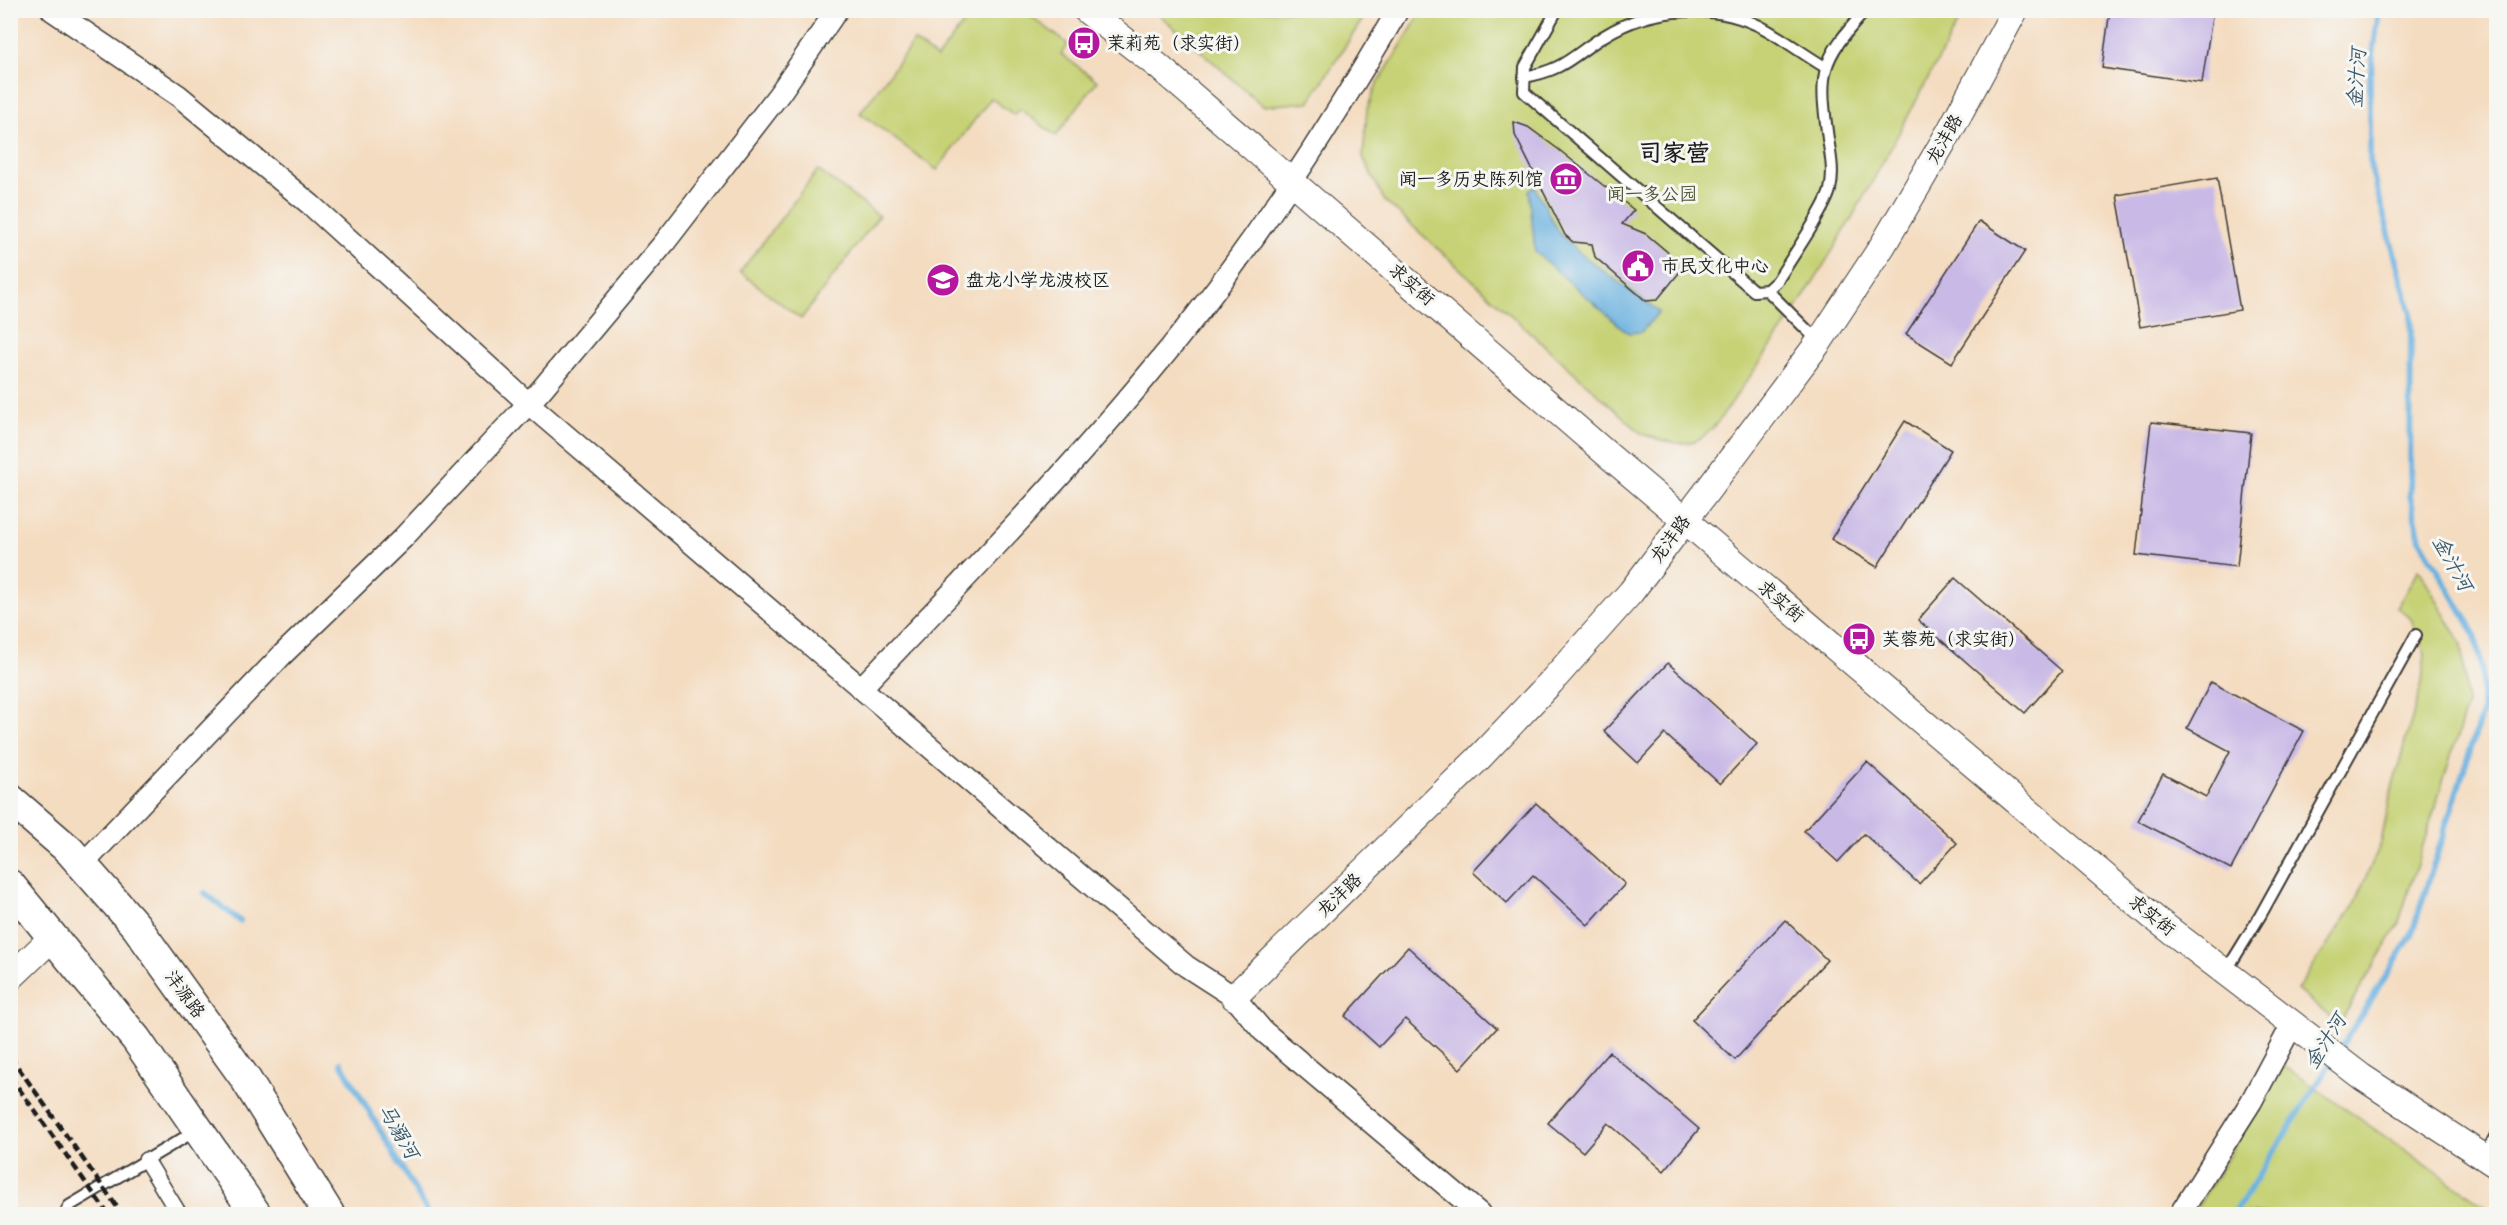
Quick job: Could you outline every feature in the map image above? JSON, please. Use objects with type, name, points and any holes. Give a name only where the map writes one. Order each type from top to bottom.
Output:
[{"type":"main road","name":"沣源路","points":[[10,799],[69,850],[136,926],[245,1078],[329,1215]]},
{"type":"main road","points":[[10,885],[136,1039],[200,1129],[256,1215]]},
{"type":"street","points":[[51,10],[179,96],[276,176],[529,404],[1186,966],[1234,998],[1263,1031],[1480,1215]]},
{"type":"street","points":[[82,865],[282,655],[403,538],[529,404],[665,242],[780,93],[837,10]]},
{"type":"street","name":"求实街","points":[[1086,10],[1158,66],[1684,519],[2144,910],[2362,1077],[2492,1152]]},
{"type":"street","points":[[862,687],[1041,496],[1148,375],[1293,182],[1398,10]]},
{"type":"street","name":"龙沣路","points":[[1234,998],[1478,759],[1551,682],[1631,592],[1819,342],[1888,236],[1951,129],[2015,10]]},
{"type":"street","points":[[10,978],[53,937]]},
{"type":"street","points":[[2180,1215],[2299,1031]]},
{"type":"street","points":[[146,1160],[179,1215]]},
{"type":"lane","points":[[1557,10],[1525,67],[1524,93],[1754,291],[1767,290],[1777,281],[1830,193],[1833,172],[1822,92],[1825,67],[1842,36],[1866,10]]},
{"type":"lane","points":[[1524,77],[1549,73],[1568,63],[1621,26],[1651,15],[1683,10],[1712,13],[1765,29],[1825,67]]},
{"type":"lane","points":[[1767,290],[1819,342]]},
{"type":"lane","points":[[2225,973],[2260,916],[2416,635]]},
{"type":"lane","points":[[65,1215],[69,1206],[200,1129]]},
{"type":"green space","points":[[973,11],[1024,11],[1068,44],[1061,54],[1097,81],[1056,136],[1020,109],[1014,115],[991,98],[937,170],[860,113],[914,41],[937,58]]},
{"type":"green space","points":[[1155,11],[1368,11],[1309,102],[1263,106]]},
{"type":"green space","name":"闻一多公园","points":[[1422,11],[1964,11],[1859,205],[1772,345],[1715,426],[1695,441],[1682,443],[1668,442],[1642,434],[1384,200],[1363,157],[1367,110],[1375,88]]},
{"type":"green space","points":[[818,170],[879,216],[801,319],[740,272]]},
{"type":"green space","points":[[2419,569],[2462,645],[2467,705],[2398,925],[2339,1024],[2297,990],[2353,907],[2381,843],[2392,788],[2422,683],[2425,654],[2411,619],[2397,607]]},
{"type":"green space","points":[[2284,1066],[2496,1214],[2193,1214]]},
{"type":"water","points":[[1535,187],[1559,233],[1581,254],[1659,312],[1641,332],[1628,333],[1535,252],[1529,190]]},
{"type":"building","points":[[2110,10],[2213,10],[2202,83],[2102,68]]},
{"type":"building","points":[[1514,122],[1528,127],[1558,149],[1634,210],[1622,224],[1646,234],[1671,255],[1679,273],[1657,300],[1646,301],[1595,257],[1592,244],[1573,242],[1565,235],[1515,135]]},
{"type":"building","points":[[2217,178],[2240,310],[2140,327],[2117,195]]},
{"type":"building","points":[[1979,221],[2025,251],[1952,363],[1906,334]]},
{"type":"building","points":[[1905,421],[1951,450],[1877,567],[1831,539]]},
{"type":"building","points":[[2151,422],[2251,433],[2237,567],[2136,555]]},
{"type":"building","points":[[1955,578],[2062,671],[2025,713],[1918,620]]},
{"type":"building","points":[[1668,663],[1757,744],[1720,784],[1665,734],[1638,763],[1604,731]]},
{"type":"building","points":[[2211,682],[2304,731],[2231,869],[2138,821],[2163,774],[2206,797],[2230,751],[2187,728]]},
{"type":"building","points":[[1867,762],[1957,843],[1919,884],[1864,834],[1838,862],[1804,831]]},
{"type":"building","points":[[1536,803],[1625,884],[1588,925],[1533,875],[1507,903],[1473,872]]},
{"type":"building","points":[[1785,920],[1827,960],[1735,1060],[1692,1020]]},
{"type":"building","points":[[1408,947],[1497,1028],[1460,1069],[1405,1019],[1379,1047],[1345,1016]]},
{"type":"building","points":[[1609,1052],[1699,1129],[1664,1171],[1608,1123],[1583,1152],[1548,1123]]},
{"type":"waterway","name":"金汁河","points":[[2338,1052],[2411,936],[2483,710],[2482,672],[2475,634],[2420,540],[2410,495],[2411,314],[2370,165],[2370,77],[2379,10]]},
{"type":"waterway","name":"马溺河","points":[[205,893],[240,921]]},
{"type":"waterway","name":"金汁河","points":[[2234,1214],[2332,1061]]},
{"type":"waterway","name":"马溺河","points":[[341,1063],[429,1214]]},
{"type":"railway","points":[[10,1056],[122,1214]]},
{"type":"railway","points":[[10,1076],[108,1214]]},
{"type":"place","name":"茉莉苑（求实街）","points":[[1084,43]]},
{"type":"place","name":"闻一多历史陈列馆","points":[[1566,179]]},
{"type":"place","name":"市民文化中心","points":[[1638,266]]},
{"type":"place","name":"盘龙小学龙波校区","points":[[943,280]]},
{"type":"place","name":"芙蓉苑（求实街）","points":[[1859,639]]},
{"type":"district","name":"司家营","points":[[1674,153]]}]
